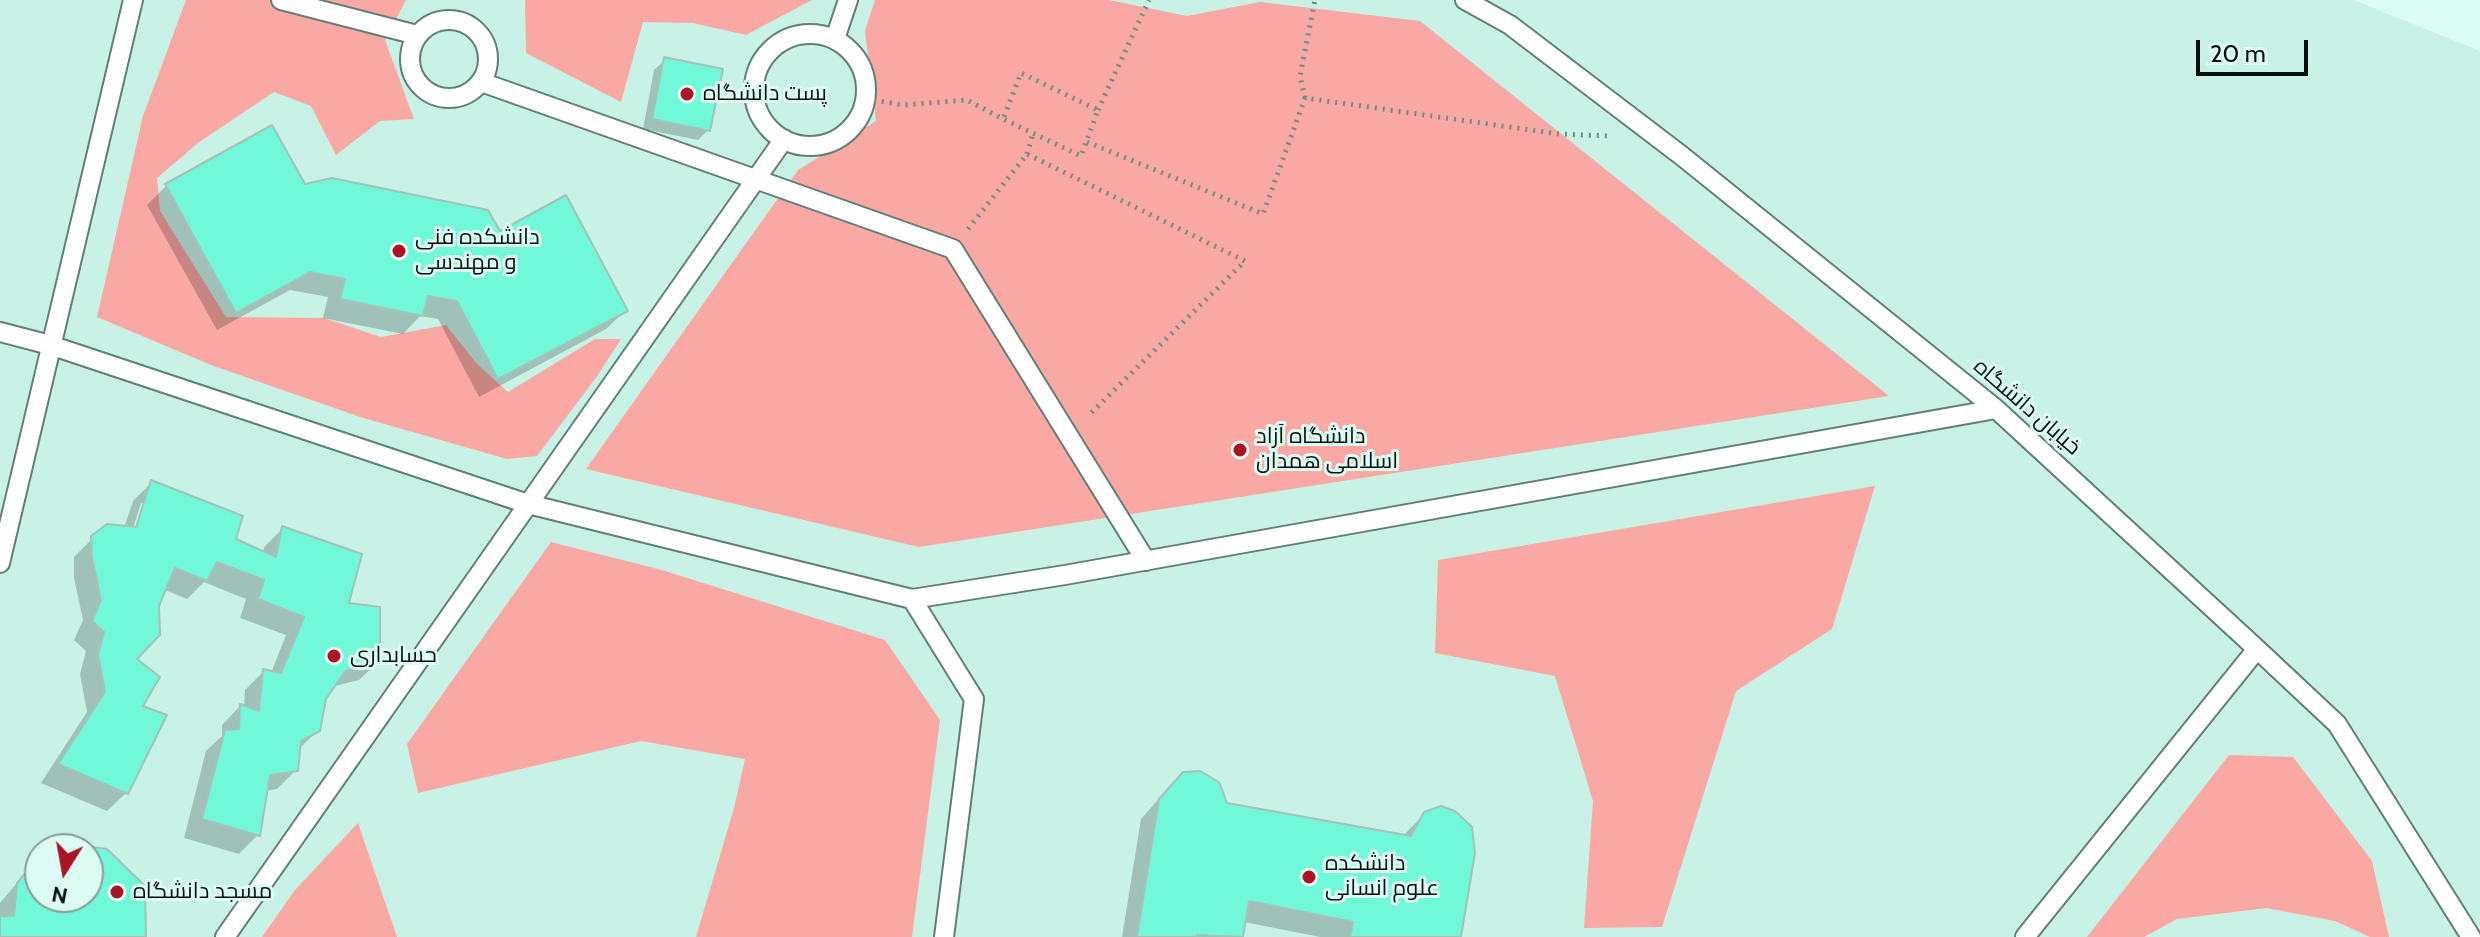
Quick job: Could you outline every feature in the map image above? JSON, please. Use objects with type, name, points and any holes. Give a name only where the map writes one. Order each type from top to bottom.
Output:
[{"type":"lane","points":[[0,563],[133,0]]},
{"type":"lane","points":[[281,0],[417,35]]},
{"type":"lane","points":[[835,39],[848,0]]},
{"type":"lane","name":"خیابان دانشگاه","points":[[1465,0],[1510,25],[1658,138],[1996,409],[2257,649],[2337,724],[2471,937]]},
{"type":"lane","points":[[454,19],[477,31],[485,43],[488,56],[487,70],[481,82],[458,97],[447,98],[424,90],[410,69],[411,45],[417,35],[427,25],[454,19]]},
{"type":"lane","points":[[816,33],[835,39],[851,50],[867,82],[866,99],[855,123],[836,141],[818,146],[801,145],[784,139],[768,128],[758,111],[754,93],[756,73],[765,56],[779,43],[797,35],[816,33]]},
{"type":"lane","points":[[481,82],[953,249],[1146,561]]},
{"type":"lane","points":[[225,937],[784,139]]},
{"type":"lane","points":[[0,332],[50,345],[528,504],[912,599],[1146,561],[1996,409]]},
{"type":"lane","points":[[912,599],[974,699],[944,937]]},
{"type":"lane","points":[[2025,937],[2257,649]]},
{"type":"path","points":[[866,99],[903,105],[967,100],[1081,156],[1098,110],[1149,0]]},
{"type":"path","points":[[1087,142],[1263,214],[1305,98],[1300,76],[1315,0]]},
{"type":"path","points":[[1003,119],[1021,73],[1098,110]]},
{"type":"path","points":[[1305,98],[1559,134],[1658,138]]},
{"type":"path","points":[[953,249],[1027,154],[1033,133]]},
{"type":"path","points":[[1027,154],[1245,261],[1069,436]]},
{"type":"shaded area","name":"دانشگاه آزاد اسلامی همدان","points":[[0,0],[2354,0],[2480,51],[2480,937],[0,937]]},
{"type":"shaded area","points":[[186,0],[406,0],[385,40],[414,119],[380,121],[336,155],[311,106],[274,92],[198,143],[157,178],[160,211],[226,317],[324,318],[381,337],[446,325],[477,364],[508,392],[595,339],[621,339],[537,456],[507,459],[360,417],[211,365],[97,317],[143,116]]},
{"type":"shaded area","points":[[525,0],[812,0],[746,35],[693,23],[643,22],[621,102],[526,53]]},
{"type":"shaded area","points":[[875,0],[1109,0],[1187,16],[1260,2],[1420,21],[1889,396],[919,547],[586,469],[798,170],[876,121],[865,31]]},
{"type":"shaded area","points":[[1875,486],[1832,629],[1736,691],[1662,927],[1584,928],[1593,801],[1555,676],[1435,653],[1438,560]]},
{"type":"shaded area","points":[[551,542],[662,570],[885,640],[940,720],[912,937],[696,937],[745,759],[641,741],[418,793],[407,744]]},
{"type":"shaded area","points":[[2229,755],[2293,757],[2372,861],[2389,937],[2370,937],[2335,921],[2266,908],[2177,919],[2144,937],[2087,937]]},
{"type":"shaded area","points":[[358,823],[397,937],[262,937],[295,890]]},
{"type":"building","name":"پست دانشگاه","points":[[664,57],[723,69],[710,131],[652,119]]},
{"type":"building","name":"دانشکده فنی و مهندسی","points":[[272,125],[305,184],[332,178],[488,210],[500,231],[566,195],[628,311],[498,379],[457,301],[428,296],[423,316],[340,299],[345,279],[310,272],[236,313],[165,184]]},
{"type":"building","name":"حسابداری","points":[[151,480],[243,516],[236,539],[276,557],[282,526],[362,554],[349,603],[380,607],[380,662],[345,671],[326,699],[320,731],[301,741],[298,771],[270,775],[260,836],[202,819],[225,730],[239,729],[240,704],[259,711],[263,669],[281,673],[304,617],[258,599],[264,580],[217,562],[207,581],[175,568],[159,606],[160,635],[137,659],[160,677],[143,706],[167,715],[128,794],[58,764],[105,692],[98,654],[104,632],[92,621],[101,600],[92,558],[91,536],[107,524],[136,527]]},
{"type":"building","name":"دانشکده علوم انسانی","points":[[1200,771],[1219,782],[1227,803],[1411,836],[1424,812],[1441,806],[1455,811],[1472,827],[1475,853],[1461,937],[1350,937],[1353,922],[1249,901],[1243,937],[1137,937],[1159,799],[1183,772]]},
{"type":"building","name":"مسجد دانشگاه","points":[[104,849],[107,849],[145,886],[146,937],[0,937],[0,916],[14,916],[17,883],[24,875],[24,913],[104,913]]},
{"type":"place","name":"پست دانشگاه","points":[[687,94]]},
{"type":"place","name":"دانشکده فنی و مهندسی","points":[[399,251]]},
{"type":"place","name":"دانشگاه آزاد اسلامی همدان","points":[[1240,450]]},
{"type":"place","name":"حسابداری","points":[[334,656]]},
{"type":"place","name":"دانشکده علوم انسانی","points":[[1309,877]]},
{"type":"place","name":"مسجد دانشگاه","points":[[117,892]]}]
